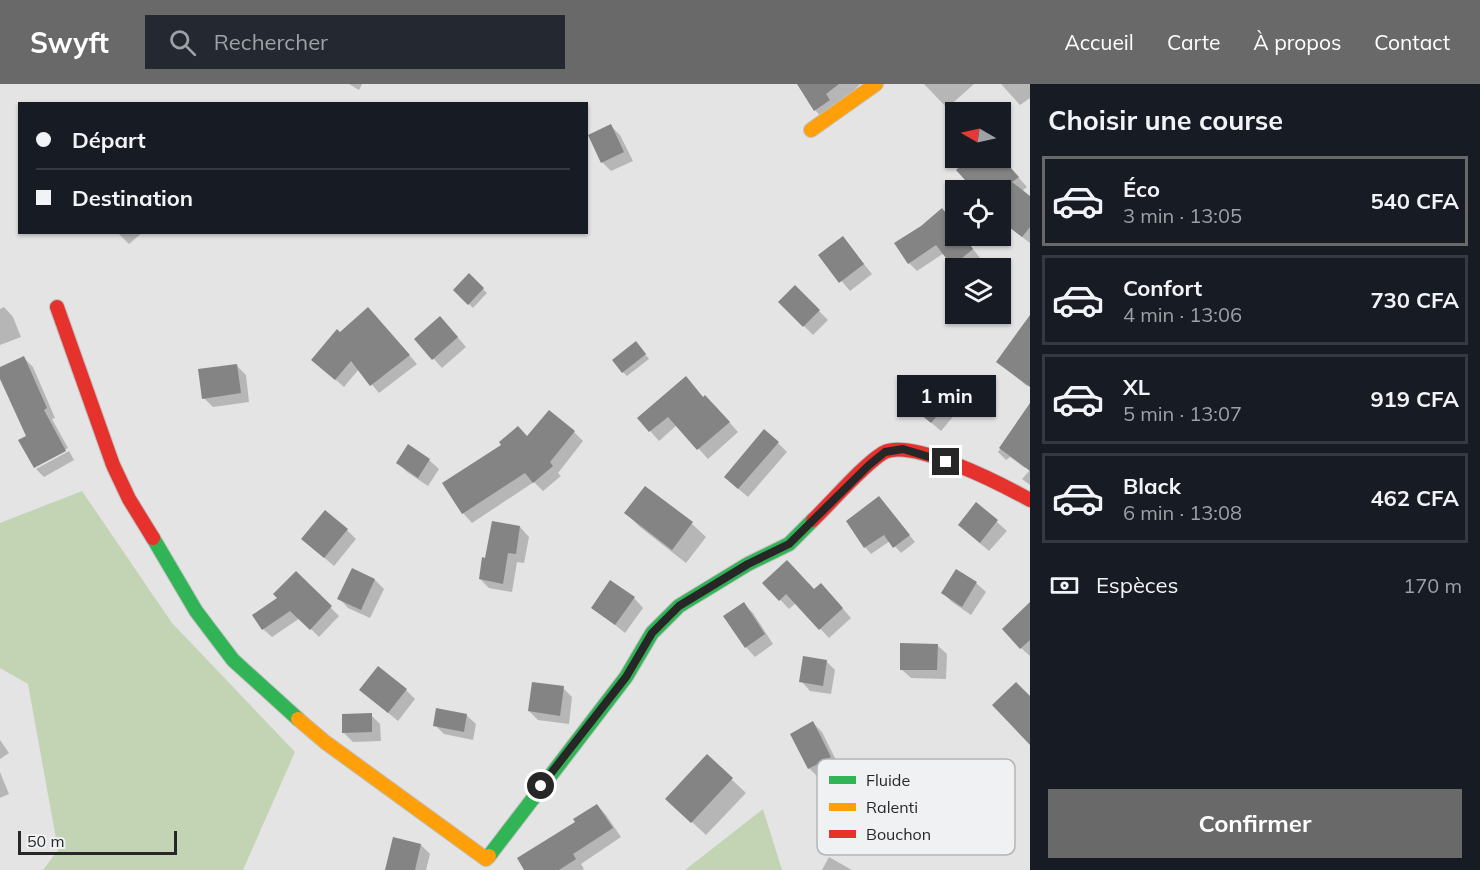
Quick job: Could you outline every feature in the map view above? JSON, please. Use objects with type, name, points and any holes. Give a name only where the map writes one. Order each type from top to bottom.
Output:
[{"type":"street","points":[[811,130],[876,84]]},
{"type":"street","points":[[57,307],[113,465],[129,499],[167,559],[196,611],[233,660],[277,702],[325,742],[486,858],[626,677],[652,633],[679,606],[748,564],[789,544],[885,452],[903,449],[925,454],[988,477],[1030,500]]},
{"type":"green space","points":[[82,491],[172,623],[295,752],[243,870],[43,870],[58,850],[28,684],[0,668],[0,523]]},
{"type":"green space","points":[[763,809],[782,870],[685,870]]},
{"type":"building","points":[[797,84],[839,84],[826,94],[830,100],[814,111]]},
{"type":"building","points":[[611,124],[624,152],[601,163],[588,135]]},
{"type":"building","points":[[958,168],[1011,168],[1019,177],[1012,182],[1030,196],[1030,227],[1022,237],[1011,228],[1011,180],[965,180],[956,170]]},
{"type":"building","points":[[942,208],[945,212],[945,246],[971,246],[973,249],[962,258],[946,258],[936,245],[908,264],[894,243],[921,226]]},
{"type":"building","points":[[843,236],[864,264],[839,283],[818,255]]},
{"type":"building","points":[[469,273],[484,288],[468,305],[453,290]]},
{"type":"building","points":[[795,285],[820,310],[803,327],[778,302]]},
{"type":"building","points":[[368,307],[410,355],[370,386],[351,361],[335,380],[311,360],[337,329],[340,332]]},
{"type":"building","points":[[1030,315],[1030,387],[996,362]]},
{"type":"building","points":[[440,316],[458,337],[432,360],[414,339]]},
{"type":"building","points":[[636,341],[646,354],[622,373],[612,360]]},
{"type":"building","points":[[24,356],[47,408],[44,410],[66,451],[34,468],[18,440],[26,436],[0,379],[0,367]]},
{"type":"building","points":[[237,364],[241,393],[202,399],[198,369]]},
{"type":"building","points":[[686,376],[703,397],[705,395],[730,422],[697,450],[668,417],[649,432],[637,418]]},
{"type":"building","points":[[941,378],[957,391],[931,423],[915,410]]},
{"type":"building","points":[[1030,403],[1030,471],[999,448]]},
{"type":"building","points":[[549,410],[575,431],[550,462],[553,466],[533,483],[525,473],[462,514],[442,483],[501,445],[499,442],[518,426],[527,436]]},
{"type":"building","points":[[764,429],[779,442],[738,489],[724,477]]},
{"type":"building","points":[[408,444],[430,459],[418,478],[396,463]]},
{"type":"building","points":[[645,486],[693,522],[672,550],[624,513]]},
{"type":"building","points":[[879,496],[910,535],[893,548],[884,535],[864,548],[846,521]]},
{"type":"building","points":[[976,502],[998,520],[980,543],[958,525]]},
{"type":"building","points":[[325,510],[348,529],[324,558],[301,539]]},
{"type":"building","points":[[492,521],[520,526],[516,554],[508,553],[503,584],[479,579],[482,557],[485,558]]},
{"type":"building","points":[[787,560],[814,589],[821,583],[843,608],[819,630],[786,594],[779,601],[762,583]]},
{"type":"building","points":[[352,568],[375,579],[361,610],[337,599]]},
{"type":"building","points":[[956,569],[977,582],[962,607],[941,593]]},
{"type":"building","points":[[296,571],[332,606],[310,630],[290,611],[262,630],[252,615],[277,598],[273,594]]},
{"type":"building","points":[[610,580],[635,597],[615,625],[591,608]]},
{"type":"building","points":[[744,602],[765,634],[745,648],[723,616]]},
{"type":"building","points":[[1030,602],[1030,640],[1020,649],[1002,629]]},
{"type":"building","points":[[900,643],[938,644],[937,670],[900,670]]},
{"type":"building","points":[[803,656],[827,660],[823,686],[799,682]]},
{"type":"building","points":[[378,666],[407,689],[388,713],[359,690]]},
{"type":"building","points":[[532,682],[564,686],[560,716],[528,711]]},
{"type":"building","points":[[1016,682],[1030,696],[1030,745],[992,705]]},
{"type":"building","points":[[436,708],[467,714],[464,732],[433,726]]},
{"type":"building","points":[[372,713],[372,732],[342,733],[342,714]]},
{"type":"building","points":[[813,721],[831,757],[817,759],[817,764],[808,769],[790,734]]},
{"type":"building","points":[[707,754],[733,778],[691,823],[665,799]]},
{"type":"building","points":[[597,804],[613,828],[573,854],[576,859],[559,870],[524,870],[517,858],[575,822],[573,819]]},
{"type":"building","points":[[393,837],[421,844],[415,870],[385,870]]},
{"type":"traffic: fast","points":[[489,856],[626,677],[652,633],[679,606],[748,564],[789,544],[813,520]]},
{"type":"traffic: fast","points":[[153,538],[196,611],[233,660],[298,719]]},
{"type":"traffic: slow","points":[[811,130],[876,84]]},
{"type":"traffic: slow","points":[[298,719],[325,742],[486,859],[489,856]]},
{"type":"traffic: jam","points":[[57,307],[113,465],[129,499],[153,538]]},
{"type":"traffic: jam","points":[[813,520],[875,459],[883,453],[896,450],[914,451],[957,465],[1030,500]]},
{"type":"route","points":[[541,786],[626,677],[652,633],[679,606],[748,564],[789,544],[885,452],[903,449],[946,462]]}]
